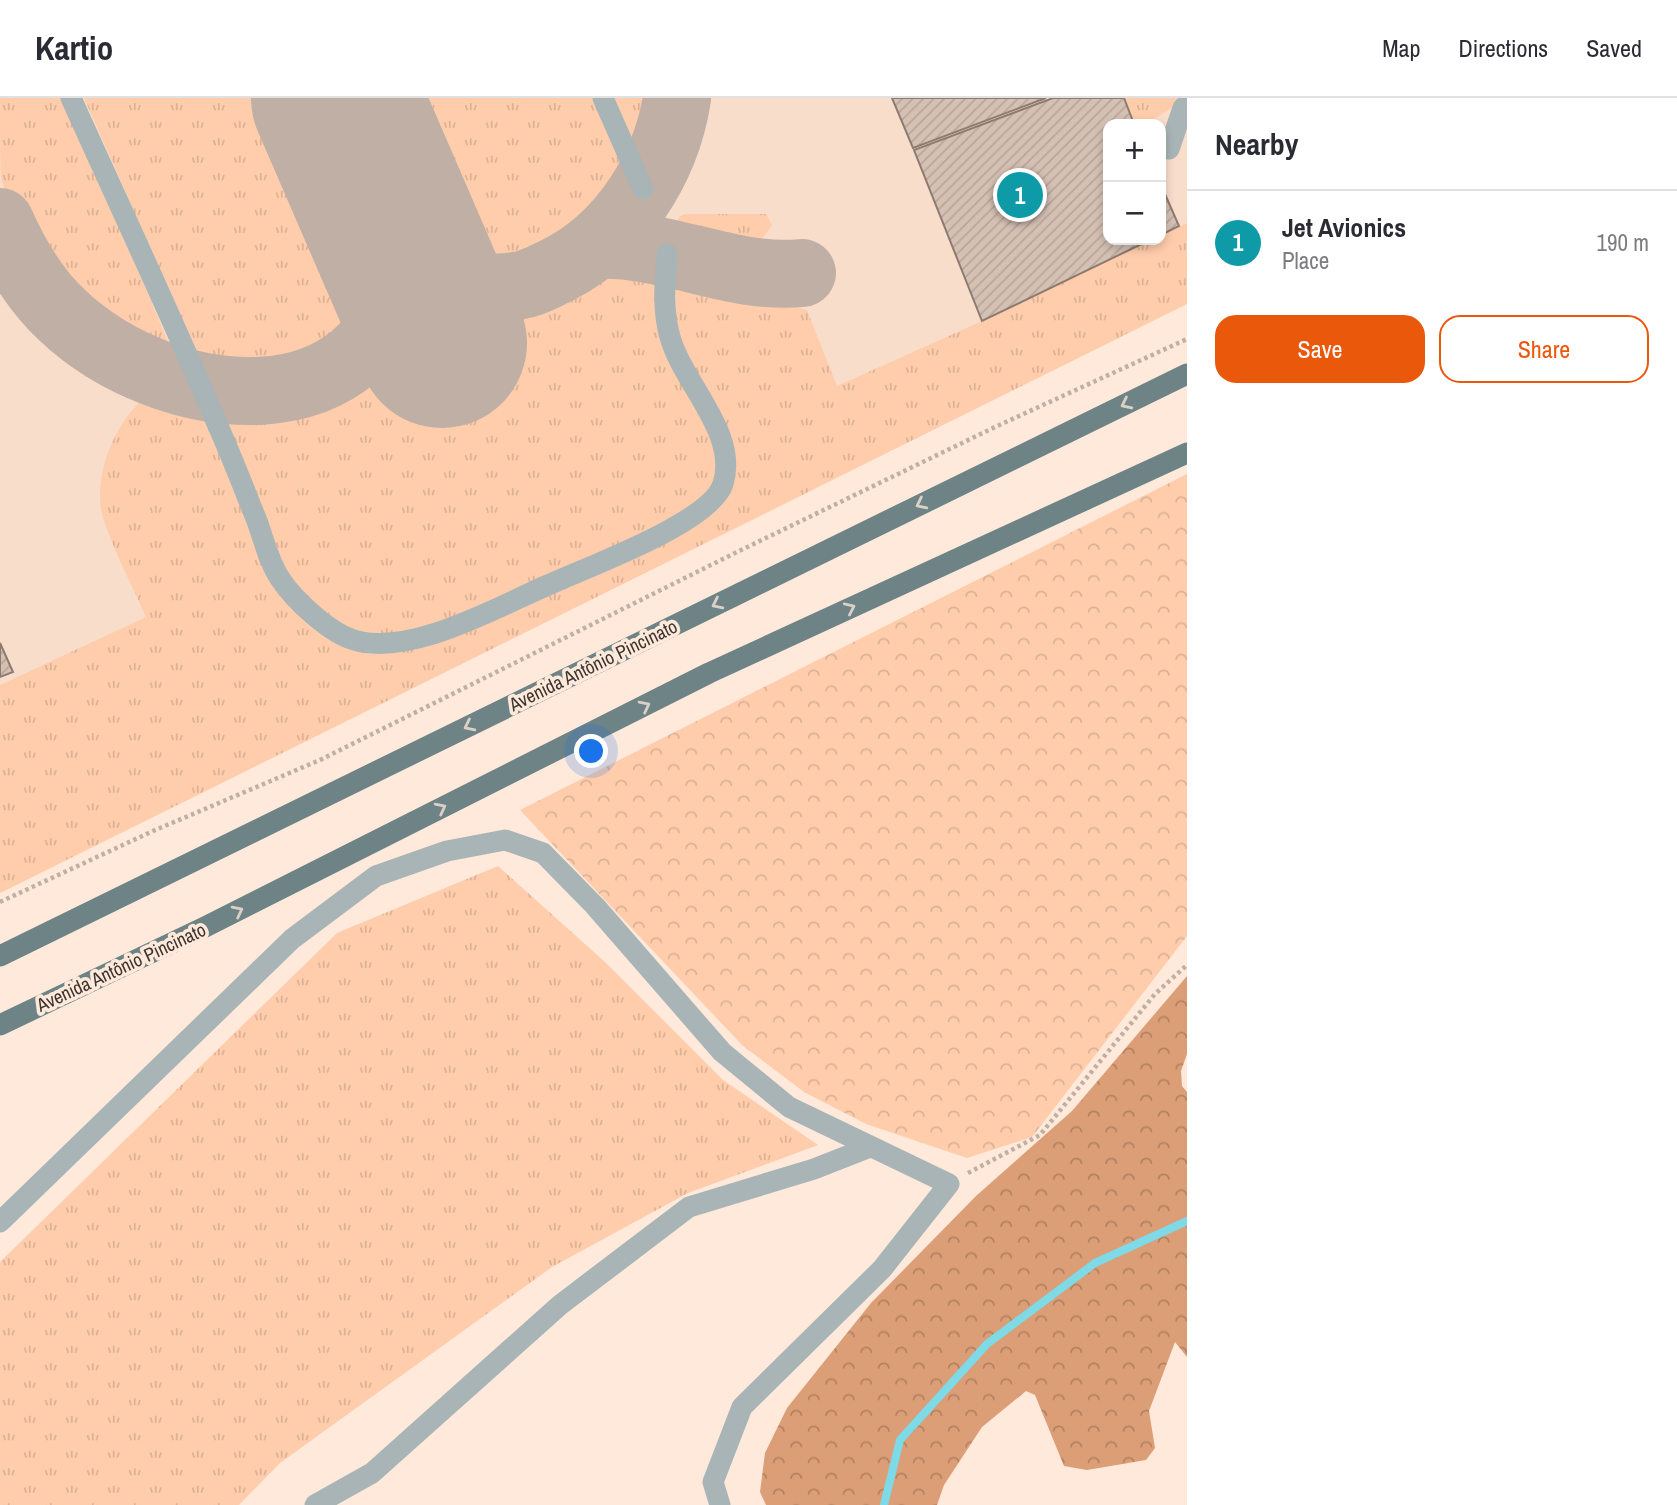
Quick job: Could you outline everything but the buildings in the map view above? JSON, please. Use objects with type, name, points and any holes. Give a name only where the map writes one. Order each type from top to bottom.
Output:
[{"type":"main road","name":"Avenida Antônio Pincinato","points":[[0,956],[1187,374]]},
{"type":"main road","name":"Avenida Antônio Pincinato","points":[[0,1025],[205,927],[709,673],[1187,453]]},
{"type":"street","points":[[71,98],[202,388],[281,580],[329,628],[355,640],[379,643],[415,640],[473,618],[671,530],[703,509],[722,486],[726,461],[722,441],[670,338],[664,302],[667,254]]},
{"type":"street","points":[[603,98],[643,189]]},
{"type":"street","points":[[1169,149],[1183,108],[1187,105]]},
{"type":"street","points":[[0,1222],[292,939],[376,876],[447,851],[505,840],[543,853],[595,906],[722,1052],[789,1107],[949,1184],[882,1269],[742,1407],[713,1482],[720,1505]]},
{"type":"street","points":[[315,1505],[372,1473],[560,1305],[689,1207],[814,1169],[870,1147]]},
{"type":"path","points":[[0,902],[153,831],[320,760],[736,553],[996,427],[1187,339]]},
{"type":"path","points":[[949,1184],[1041,1135],[1156,994],[1187,965]]},
{"type":"shaded area","points":[[0,98],[1187,98],[1187,304],[0,893]]},
{"type":"green space","points":[[0,98],[66,98],[175,358],[147,348],[99,322],[78,305],[43,264],[1,178]]},
{"type":"green space","points":[[84,98],[274,98],[354,283],[349,312],[338,334],[322,350],[302,360],[279,366],[202,366]]},
{"type":"green space","points":[[400,98],[596,98],[628,172],[606,206],[572,237],[555,247],[522,258],[489,252],[472,242],[456,227]]},
{"type":"green space","points":[[610,98],[660,98],[640,154],[631,146]]},
{"type":"green space","points":[[1124,98],[1181,98],[1155,119],[1132,119]]},
{"type":"green space","points":[[766,214],[772,225],[760,242],[745,248],[685,234],[675,225],[680,216]]},
{"type":"green space","points":[[1187,223],[1187,304],[0,893],[0,685],[146,617],[103,518],[100,485],[109,449],[117,432],[138,404],[150,394],[201,407],[262,562],[334,637],[414,647],[729,491],[675,320],[676,281],[790,304],[807,310],[837,386],[982,321],[1140,245],[1166,245],[1166,233]]},
{"type":"green space","points":[[605,272],[655,275],[709,428],[717,466],[712,486],[690,508],[667,523],[470,613],[390,635],[349,629],[326,615],[284,573],[217,409],[285,407],[324,398],[387,374],[389,376],[551,301],[594,274]]},
{"type":"green space","points":[[1187,474],[1187,936],[1032,1137],[967,1158],[866,1124],[804,1092],[742,1045],[520,810]]},
{"type":"green space","points":[[498,866],[605,962],[723,1080],[818,1145],[688,1193],[552,1267],[280,1463],[239,1505],[0,1505],[0,1262],[337,933]]},
{"type":"green space","points":[[1187,976],[1187,1054],[1181,1071],[1182,1086],[1187,1092],[1187,1357],[1175,1342],[1149,1411],[1155,1448],[1146,1460],[1087,1470],[1064,1466],[1035,1395],[1026,1391],[982,1427],[944,1485],[937,1505],[766,1505],[760,1492],[765,1453],[787,1408],[871,1303],[976,1196],[1072,1111]]},
{"type":"waterway","points":[[884,1505],[900,1440],[987,1344],[1095,1263],[1187,1221]]},
{"type":"taxiway","points":[[0,222],[19,260],[43,295],[62,315],[105,348],[155,373],[208,387],[262,391],[311,381],[354,357],[386,316],[405,258],[447,280],[500,288],[535,281],[579,257],[601,240],[637,199],[663,150],[677,98]]},
{"type":"taxiway","points":[[597,245],[649,249],[750,271],[802,273]]},
{"type":"runway","points":[[336,98],[442,343]]},
{"type":"place","name":"Jet Avionics","points":[[1020,195]]}]
